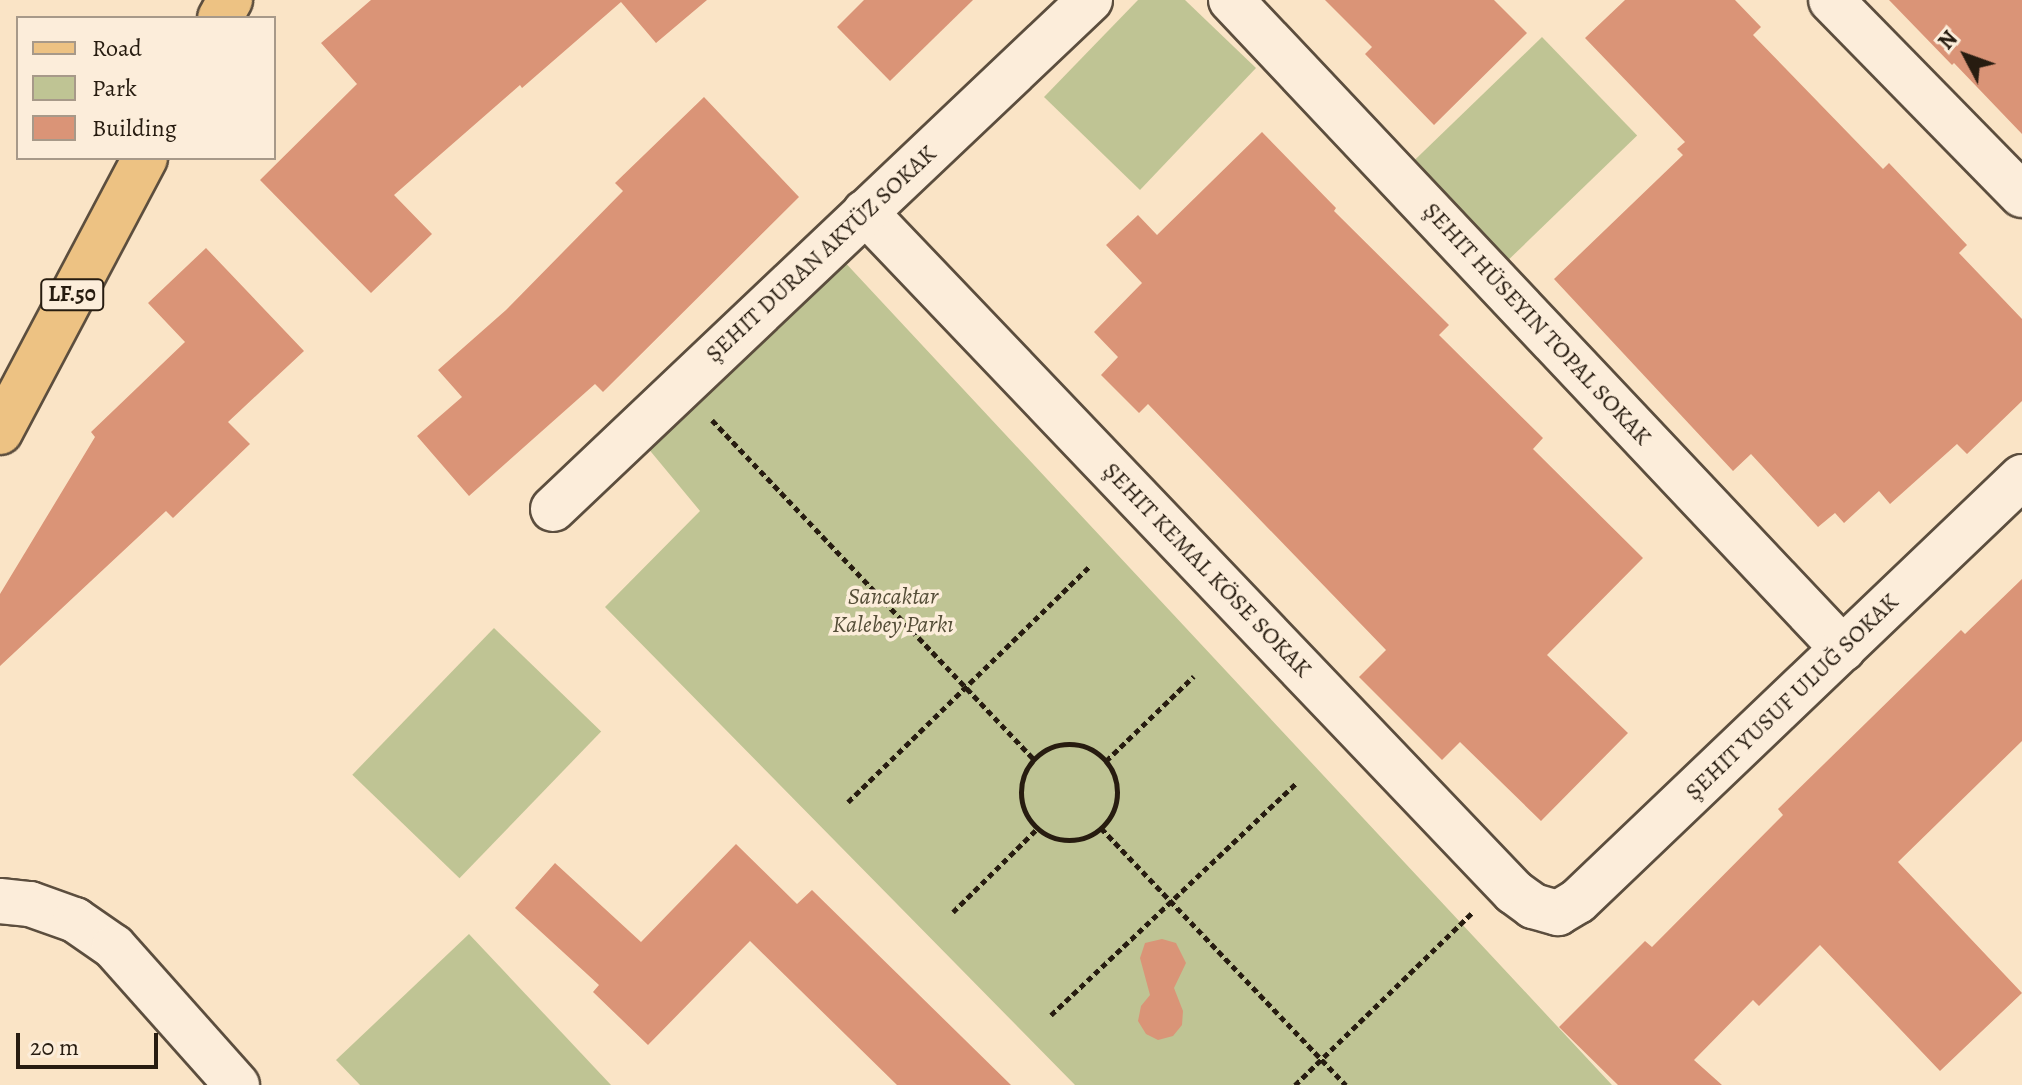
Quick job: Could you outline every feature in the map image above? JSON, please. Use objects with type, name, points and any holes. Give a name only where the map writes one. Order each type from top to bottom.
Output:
[{"type":"main road","name":"LF.50","points":[[0,432],[144,160]]},
{"type":"street","name":"ŞEHIT DURAN AKYÜZ SOKAK","points":[[553,509],[1090,0]]},
{"type":"street","name":"ŞEHIT HÜSEYIN TOPAL SOKAK","points":[[1231,0],[1843,649]]},
{"type":"street","points":[[1831,0],[2022,195]]},
{"type":"street","name":"ŞEHIT KEMAL KÖSE SOKAK","points":[[865,212],[1503,881],[1533,906],[1558,913]]},
{"type":"street","name":"ŞEHIT YUSUF ULUĞ SOKAK","points":[[1558,913],[1578,901],[2022,477]]},
{"type":"street","points":[[0,901],[30,904],[75,920],[114,947],[237,1085]]},
{"type":"path","points":[[681,388],[1034,759]]},
{"type":"path","points":[[848,802],[1090,566]]},
{"type":"path","points":[[1106,761],[1194,676]]},
{"type":"path","points":[[1070,744],[1084,746],[1106,761],[1113,774],[1116,803],[1101,828],[1076,840],[1049,836],[1037,829],[1027,817],[1021,786],[1034,759],[1045,750],[1070,744]]},
{"type":"path","points":[[1051,1015],[1296,783]]},
{"type":"path","points":[[1101,828],[1346,1085]]},
{"type":"path","points":[[953,912],[1037,829]]},
{"type":"path","points":[[1295,1085],[1503,881]]},
{"type":"green space","points":[[1138,0],[1185,0],[1256,68],[1140,190],[1044,97]]},
{"type":"green space","points":[[1542,37],[1637,136],[1506,262],[1411,163]]},
{"type":"green space","name":"Sancaktar Kalebey Parkı","points":[[840,257],[1612,1085],[1075,1085],[605,607],[700,511],[647,447]]},
{"type":"green space","points":[[494,628],[601,732],[459,878],[352,775]]},
{"type":"green space","points":[[469,934],[611,1085],[360,1085],[336,1060]]},
{"type":"building","points":[[371,0],[707,0],[656,43],[621,2],[522,88],[520,85],[394,195],[432,234],[371,293],[260,180],[357,84],[321,43]]},
{"type":"building","points":[[864,0],[973,0],[890,81],[837,27]]},
{"type":"building","points":[[1325,0],[1494,0],[1527,33],[1434,125],[1365,54],[1372,47]]},
{"type":"building","points":[[1625,0],[1735,0],[1761,27],[1753,35],[1883,169],[1889,163],[1967,245],[1959,253],[2022,319],[2022,401],[1967,454],[1957,444],[1890,504],[1879,491],[1844,523],[1835,513],[1818,527],[1751,454],[1733,471],[1554,279],[1683,155],[1677,149],[1685,142],[1585,38]]},
{"type":"building","points":[[1889,0],[2022,0],[2022,134],[1954,63],[1952,65]]},
{"type":"building","points":[[704,97],[799,197],[603,392],[595,384],[469,496],[417,436],[462,397],[438,370],[506,310],[623,191],[615,183]]},
{"type":"building","points":[[1262,132],[1336,208],[1334,211],[1449,325],[1439,335],[1543,438],[1533,449],[1643,558],[1547,655],[1628,733],[1541,821],[1460,742],[1442,760],[1359,677],[1386,650],[1148,404],[1139,413],[1101,375],[1118,357],[1094,332],[1142,283],[1106,245],[1138,215],[1157,235]]},
{"type":"building","points":[[206,248],[304,351],[228,422],[250,444],[173,518],[166,511],[0,666],[0,594],[95,437],[91,432],[185,342],[148,303]]},
{"type":"building","points":[[2022,579],[2022,741],[1898,862],[2022,993],[1940,1071],[1820,945],[1759,1006],[1753,1000],[1694,1060],[1722,1085],[1618,1085],[1559,1027],[1645,941],[1652,947],[1783,815],[1778,809],[1961,630],[1965,634]]},
{"type":"building","points":[[736,844],[797,904],[812,890],[1011,1085],[897,1085],[750,941],[648,1045],[593,992],[599,985],[515,908],[555,863],[641,942]]},
{"type":"building","points":[[1162,939],[1176,943],[1186,963],[1174,988],[1183,1011],[1182,1025],[1173,1036],[1158,1040],[1146,1034],[1138,1021],[1141,1006],[1150,995],[1140,958],[1145,943]]}]
